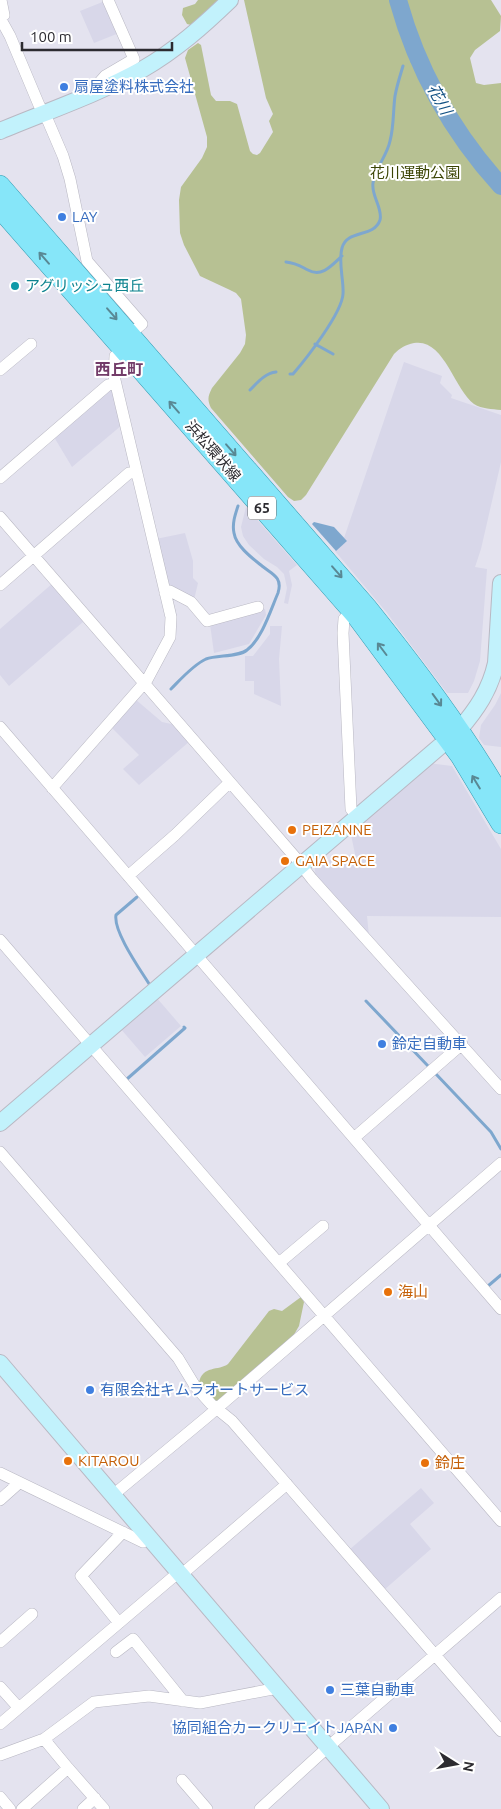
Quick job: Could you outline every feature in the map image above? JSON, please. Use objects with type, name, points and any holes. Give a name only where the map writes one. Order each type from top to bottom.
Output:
[{"type":"main road","name":"浜松環状線","points":[[0,185],[126,341],[453,735],[472,748],[501,796]]},
{"type":"main road","name":"浜松環状線","points":[[0,209],[126,341],[362,601],[399,648],[453,735],[472,776],[501,824]]},
{"type":"street","points":[[1,0],[4,14],[0,17],[68,171],[87,261],[142,324],[115,356],[114,376],[171,617],[170,637],[144,683],[52,788]]},
{"type":"street","points":[[101,89],[98,84],[105,76],[134,60],[108,0]]},
{"type":"street","points":[[0,131],[133,75],[167,54],[198,30],[230,0]]},
{"type":"street","points":[[0,370],[31,344]]},
{"type":"street","points":[[0,478],[108,385],[116,383]]},
{"type":"street","points":[[0,585],[129,474],[136,472]]},
{"type":"street","points":[[0,516],[301,864],[501,1089]]},
{"type":"street","points":[[0,1123],[453,735],[483,698],[493,675],[496,663],[501,583]]},
{"type":"street","points":[[165,593],[170,592],[191,602],[207,621],[258,607]]},
{"type":"street","points":[[352,611],[344,619],[343,633],[351,809],[358,816]]},
{"type":"street","points":[[0,728],[501,1309]]},
{"type":"street","points":[[128,876],[176,835],[230,782]]},
{"type":"street","points":[[0,940],[501,1521]]},
{"type":"street","points":[[354,1138],[462,1044]]},
{"type":"street","points":[[0,1152],[178,1358],[195,1386],[217,1409],[232,1421],[501,1731]]},
{"type":"street","points":[[113,1495],[217,1409],[501,1163]]},
{"type":"street","points":[[279,1263],[323,1226]]},
{"type":"street","points":[[0,1363],[381,1809]]},
{"type":"street","points":[[0,1473],[143,1542],[149,1537]]},
{"type":"street","points":[[0,1500],[19,1483]]},
{"type":"street","points":[[0,1724],[119,1622],[180,1574],[287,1484]]},
{"type":"street","points":[[119,1622],[82,1576],[122,1532]]},
{"type":"street","points":[[260,1809],[328,1747],[501,1598]]},
{"type":"street","points":[[0,1642],[32,1614]]},
{"type":"street","points":[[116,1652],[133,1639],[183,1701]]},
{"type":"street","points":[[0,1686],[18,1708]]},
{"type":"street","points":[[0,1755],[44,1739],[94,1702],[149,1696],[200,1703],[278,1688]]},
{"type":"street","points":[[44,1739],[104,1809]]},
{"type":"street","points":[[22,1809],[68,1768]]},
{"type":"street","points":[[182,1780],[208,1809]]},
{"type":"street","points":[[0,1797],[10,1809]]},
{"type":"street","points":[[83,1809],[95,1798]]},
{"type":"shaded area","points":[[105,1],[119,33],[94,43],[80,11]]},
{"type":"shaded area","points":[[404,362],[442,376],[440,383],[452,395],[451,398],[501,415],[501,462],[475,567],[487,569],[480,661],[468,693],[447,693],[387,613],[335,551],[347,541],[344,538]]},
{"type":"shaded area","points":[[111,388],[113,389],[122,425],[72,467],[54,437]]},
{"type":"shaded area","points":[[246,507],[297,565],[289,571],[292,585],[288,604],[284,603],[287,588],[284,574],[264,559],[249,545],[243,536],[241,527]]},
{"type":"shaded area","points":[[185,533],[193,561],[193,578],[198,583],[194,600],[167,587],[156,539]]},
{"type":"shaded area","points":[[53,583],[84,619],[83,622],[9,686],[0,675],[0,629]]},
{"type":"shaded area","points":[[265,609],[266,615],[249,644],[214,653],[210,624]]},
{"type":"shaded area","points":[[270,626],[282,626],[279,659],[281,706],[254,694],[254,681],[245,681],[245,656],[253,656],[270,634]]},
{"type":"shaded area","points":[[501,693],[501,747],[484,745],[479,738],[481,725]]},
{"type":"shaded area","points":[[135,699],[162,722],[176,725],[190,741],[139,785],[123,769],[139,755],[111,727]]},
{"type":"shaded area","points":[[428,763],[452,766],[501,849],[501,917],[367,916],[369,936],[316,877],[314,864],[355,854],[350,830]]},
{"type":"shaded area","points":[[156,997],[181,1026],[145,1057],[120,1028]]},
{"type":"shaded area","points":[[421,1488],[434,1503],[410,1524],[431,1549],[384,1590],[349,1550]]},
{"type":"green space","points":[[198,0],[219,0],[191,25],[187,24],[182,15],[183,8],[195,4]]},
{"type":"green space","name":"花川運動公園","points":[[244,0],[491,0],[501,16],[500,31],[475,50],[470,58],[476,83],[484,85],[501,83],[501,410],[484,408],[474,404],[460,387],[441,356],[433,348],[424,344],[414,343],[405,346],[394,354],[306,495],[301,500],[294,501],[288,497],[211,408],[208,398],[212,388],[245,344],[246,335],[241,299],[236,293],[200,276],[180,233],[179,200],[181,187],[202,158],[207,147],[207,137],[185,58],[188,50],[198,43],[201,45],[211,95],[216,101],[230,101],[237,104],[250,151],[253,154],[257,155],[260,153],[273,132],[269,121],[273,114],[266,98]]},
{"type":"green space","points":[[301,1297],[304,1302],[299,1326],[292,1338],[217,1401],[214,1400],[199,1383],[204,1373],[228,1364],[269,1311],[274,1309],[282,1311]]},
{"type":"water","points":[[314,522],[334,527],[347,541],[336,551],[312,524]]},
{"type":"waterway","name":"花川","points":[[398,0],[415,51],[439,99],[467,144],[501,186]]},
{"type":"waterway","name":"花川","points":[[412,62],[419,59]]},
{"type":"waterway","points":[[290,374],[293,374],[314,347],[337,312],[343,294],[341,254],[345,242],[349,238],[367,232],[377,226],[380,220],[380,211],[373,183],[390,141],[395,96],[403,66]]},
{"type":"waterway","points":[[286,262],[318,272],[331,266],[342,256]]},
{"type":"waterway","points":[[315,344],[333,354]]},
{"type":"waterway","points":[[250,390],[265,376],[276,372]]},
{"type":"waterway","points":[[171,689],[192,668],[206,659],[239,654],[247,650],[262,631],[278,593],[279,583],[276,576],[245,551],[235,538],[233,530],[238,506]]},
{"type":"waterway","points":[[137,897],[116,915],[116,922],[123,941],[151,987]]},
{"type":"waterway","points":[[366,1001],[429,1067]]},
{"type":"waterway","points":[[127,1079],[184,1027]]},
{"type":"waterway","points":[[435,1073],[491,1132],[501,1149]]},
{"type":"waterway","points":[[488,1286],[501,1275]]},
{"type":"place","name":"扇屋塗料株式会社","points":[[64,87]]},
{"type":"place","name":"LAY","points":[[62,217]]},
{"type":"place","name":"アグリッシュ西丘","points":[[15,286]]},
{"type":"place","name":"PEIZANNE","points":[[292,830]]},
{"type":"place","name":"GAIA SPACE","points":[[285,861]]},
{"type":"place","name":"鈴定自動車","points":[[382,1044]]},
{"type":"place","name":"海山","points":[[388,1292]]},
{"type":"place","name":"有限会社キムラオートサービス","points":[[90,1390]]},
{"type":"place","name":"KITAROU","points":[[68,1461]]},
{"type":"place","name":"鈴庄","points":[[425,1463]]},
{"type":"place","name":"三葉自動車","points":[[330,1690]]},
{"type":"place","name":"協同組合カークリエイトJAPAN","points":[[393,1728]]},
{"type":"district","name":"西丘町","points":[[119,369]]}]
